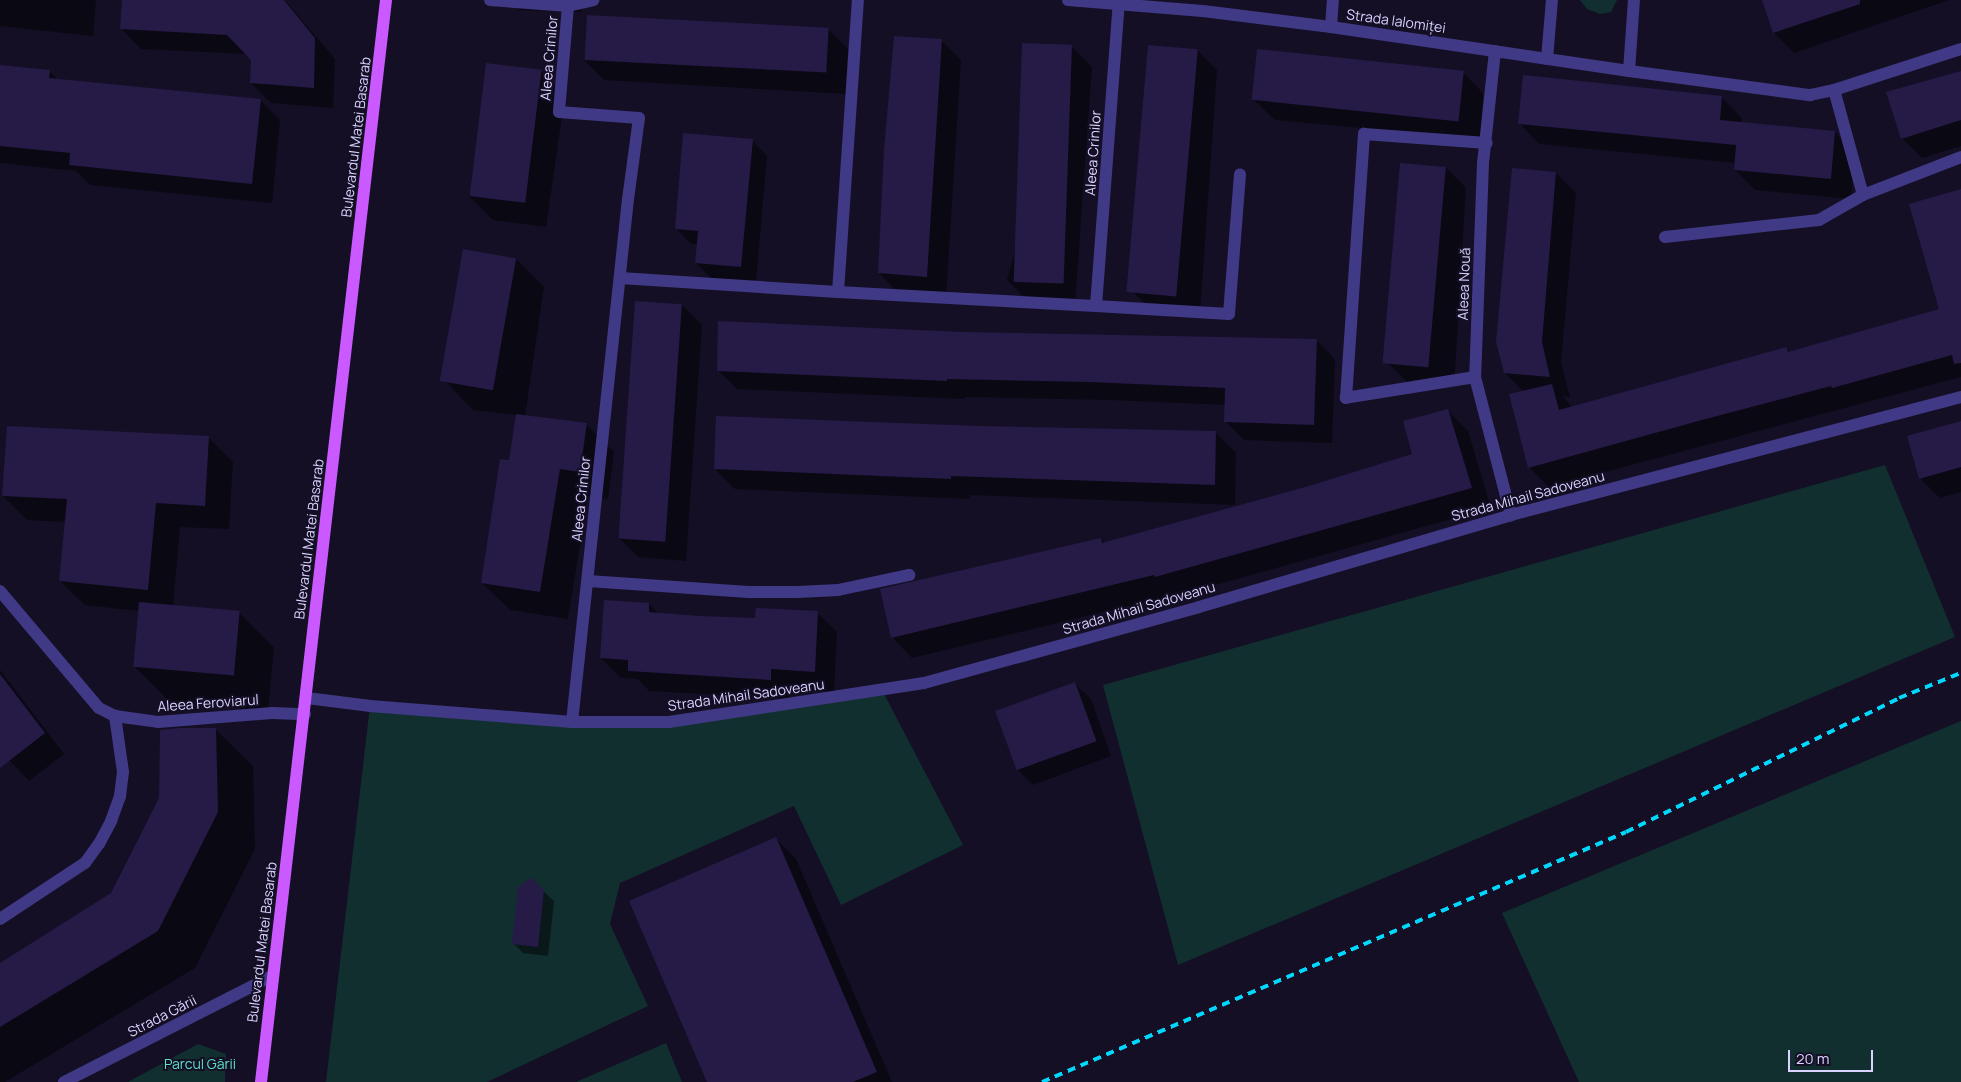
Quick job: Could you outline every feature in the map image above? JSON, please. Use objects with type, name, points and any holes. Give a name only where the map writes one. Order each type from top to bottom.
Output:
[{"type":"main road","name":"Bulevardul Matei Basarab","points":[[261,1082],[272,976],[307,698],[386,0]]},
{"type":"street","points":[[490,0],[568,6],[593,0]]},
{"type":"street","points":[[838,292],[858,0]]},
{"type":"street","name":"Strada Ialomiței","points":[[1068,0],[1119,3],[1331,27],[1629,71],[1810,95],[1834,90],[1961,49]]},
{"type":"street","points":[[1331,27],[1333,0]]},
{"type":"street","points":[[1547,59],[1552,0]]},
{"type":"street","points":[[1629,71],[1634,0]]},
{"type":"street","name":"Aleea Crinilor","points":[[1096,306],[1119,3]]},
{"type":"street","name":"Aleea Crinilor","points":[[568,6],[559,112],[639,118],[572,722]]},
{"type":"street","name":"Aleea Nouă","points":[[1495,50],[1484,163],[1475,377],[1511,515]]},
{"type":"street","points":[[1834,90],[1863,195]]},
{"type":"street","points":[[1475,377],[1346,398],[1364,134],[1487,143]]},
{"type":"street","points":[[1665,237],[1819,220],[1863,195],[1961,156]]},
{"type":"street","points":[[620,278],[1229,314],[1240,174]]},
{"type":"street","name":"Strada Mihail Sadoveanu","points":[[307,698],[370,706],[572,722],[669,722],[924,683],[1199,607],[1511,515],[1961,397]]},
{"type":"street","points":[[588,581],[749,592],[798,592],[838,590],[909,574]]},
{"type":"street","name":"Aleea Feroviarul","points":[[0,591],[100,708],[115,716],[158,722],[272,713],[304,714]]},
{"type":"street","points":[[0,919],[84,863],[99,844],[117,804],[123,772],[122,749],[115,716]]},
{"type":"street","name":"Strada Gării","points":[[64,1082],[272,976]]},
{"type":"green space","points":[[1580,0],[1617,0],[1611,12],[1600,14],[1587,9]]},
{"type":"green space","points":[[1885,465],[1955,637],[1178,965],[1103,685]]},
{"type":"green space","points":[[882,690],[963,845],[841,905],[794,806],[620,883],[610,924],[648,1006],[487,1082],[326,1082],[370,706],[669,722]]},
{"type":"green space","points":[[1961,721],[1961,1082],[1579,1082],[1502,913]]},
{"type":"green space","points":[[666,1043],[682,1082],[576,1082]]},
{"type":"green space","name":"Parcul Gării","points":[[198,1044],[226,1054],[225,1082],[128,1082]]},
{"type":"building","points":[[122,0],[284,0],[315,38],[314,88],[250,83],[251,60],[227,35],[120,29]]},
{"type":"building","points":[[1762,0],[1860,0],[1860,4],[1773,33]]},
{"type":"building","points":[[587,15],[829,28],[826,73],[585,60]]},
{"type":"building","points":[[894,36],[942,39],[927,277],[878,273],[884,150]]},
{"type":"building","points":[[1022,43],[1072,45],[1064,284],[1014,282]]},
{"type":"building","points":[[1148,45],[1198,49],[1176,296],[1126,292]]},
{"type":"building","points":[[1257,49],[1464,71],[1459,121],[1252,100]]},
{"type":"building","points":[[486,63],[542,70],[525,203],[470,196]]},
{"type":"building","points":[[0,65],[50,70],[49,78],[261,99],[252,184],[69,165],[70,153],[0,146]]},
{"type":"building","points":[[1961,71],[1961,120],[1901,139],[1886,92]]},
{"type":"building","points":[[1523,75],[1722,96],[1720,120],[1835,131],[1831,179],[1734,170],[1736,145],[1518,124]]},
{"type":"building","points":[[683,133],[753,139],[741,267],[695,263],[698,231],[675,229]]},
{"type":"building","points":[[1400,163],[1446,167],[1428,367],[1382,363]]},
{"type":"building","points":[[1512,168],[1556,172],[1542,342],[1550,377],[1504,373],[1496,342]]},
{"type":"building","points":[[1961,189],[1961,363],[1954,364],[1952,355],[1832,388],[1831,386],[1702,420],[1528,468],[1509,394],[1552,384],[1559,410],[1786,347],[1788,352],[1939,309],[1909,204]]},
{"type":"building","points":[[463,249],[516,258],[493,390],[440,381]]},
{"type":"building","points":[[635,301],[682,304],[665,542],[618,538]]},
{"type":"building","points":[[718,321],[962,332],[1317,339],[1314,425],[1224,422],[1225,388],[1090,382],[947,379],[947,381],[717,371]]},
{"type":"building","points":[[1448,409],[1472,488],[1155,577],[1154,575],[891,638],[880,589],[1101,538],[1102,543],[1309,486],[1412,454],[1403,421]]},
{"type":"building","points":[[516,414],[587,423],[580,472],[560,469],[540,592],[481,583],[500,459],[509,460]]},
{"type":"building","points":[[716,416],[978,426],[1216,431],[1215,485],[951,476],[951,479],[714,469]]},
{"type":"building","points":[[1961,421],[1961,467],[1919,479],[1907,436]]},
{"type":"building","points":[[7,426],[209,436],[205,506],[156,503],[148,590],[59,581],[67,499],[2,496]]},
{"type":"building","points":[[604,600],[649,603],[649,612],[700,616],[755,618],[756,608],[818,611],[815,672],[771,669],[771,680],[628,671],[628,660],[600,658]]},
{"type":"building","points":[[139,602],[240,611],[234,676],[133,667]]},
{"type":"building","points":[[0,674],[45,733],[0,768]]},
{"type":"building","points":[[1075,682],[1097,741],[1017,770],[995,711]]},
{"type":"building","points":[[216,728],[218,812],[158,931],[0,1027],[0,963],[111,893],[159,798],[160,730]]},
{"type":"building","points":[[776,837],[877,1072],[853,1082],[707,1082],[629,901]]},
{"type":"building","points":[[531,878],[544,890],[538,947],[512,944],[518,887]]},
{"type":"railway","points":[[1042,1082],[1626,832],[1899,698],[1961,673]]}]
